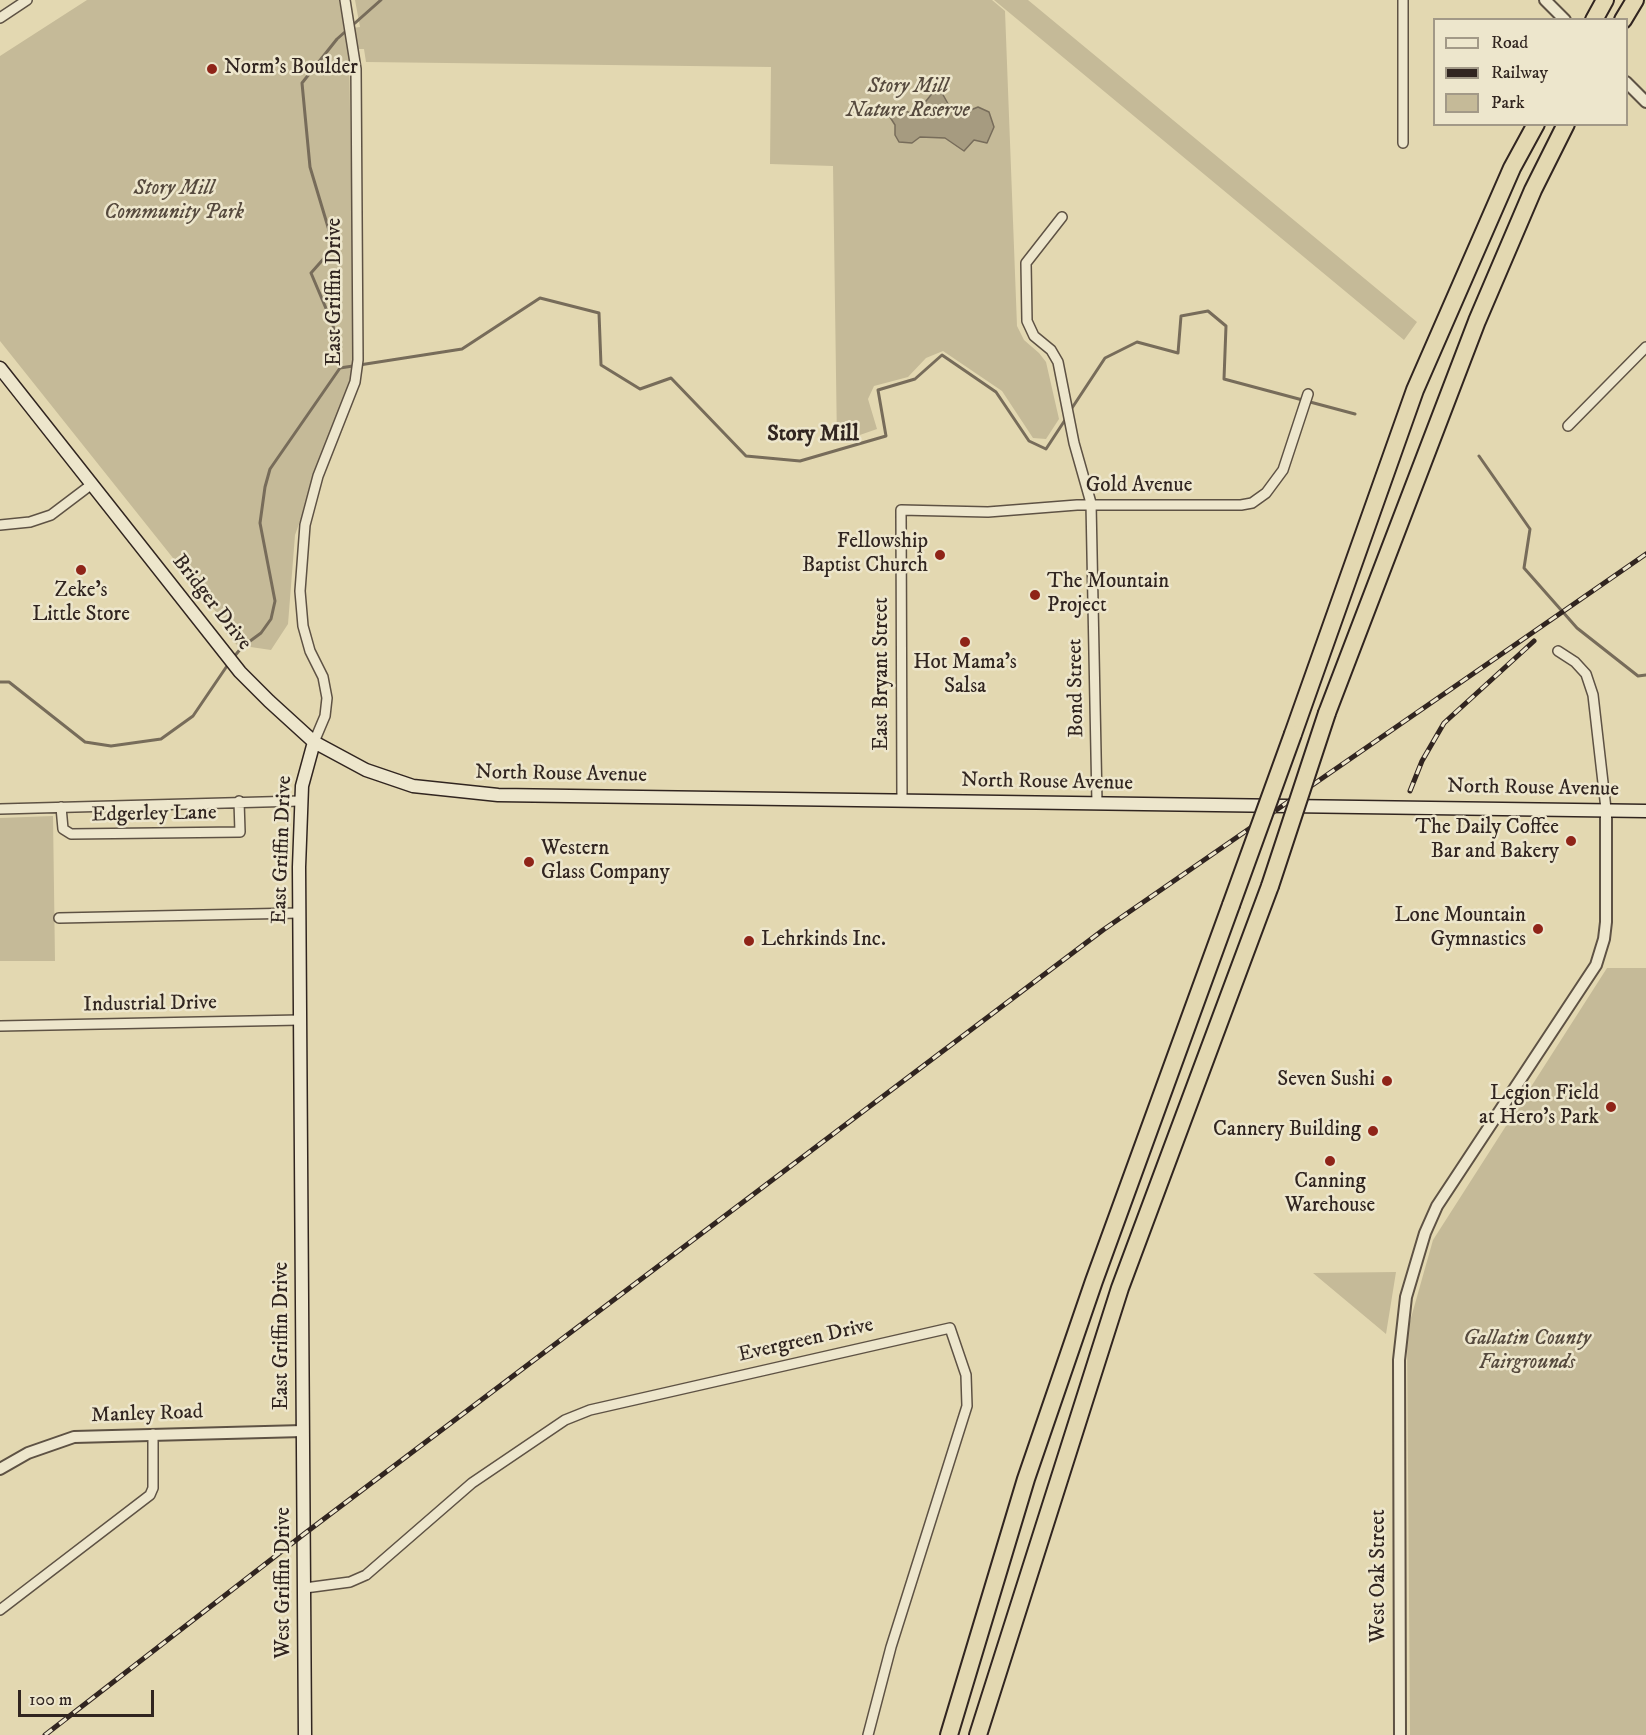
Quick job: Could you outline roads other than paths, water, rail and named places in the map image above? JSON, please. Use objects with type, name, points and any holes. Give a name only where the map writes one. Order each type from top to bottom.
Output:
[{"type":"highway","points":[[1624,18],[1635,0]]},
{"type":"highway","points":[[1595,18],[1604,2]]},
{"type":"highway","points":[[949,1735],[1026,1479],[1090,1292],[1416,390],[1512,168],[1535,126]]},
{"type":"highway","points":[[978,1735],[1120,1288],[1270,886],[1327,713],[1441,410],[1477,321],[1533,190],[1565,126]]},
{"type":"main road","name":"Bridger Drive","points":[[0,368],[240,672],[314,741],[371,772],[413,786],[447,791]]},
{"type":"main road","name":"East Griffin Drive","points":[[303,1431],[300,801],[303,778],[314,741]]},
{"type":"main road","name":"North Rouse Avenue","points":[[447,791],[498,795],[1646,810]]},
{"type":"main road","name":"West Griffin Drive","points":[[303,1431],[305,1735]]},
{"type":"street","name":"East Griffin Drive","points":[[314,741],[325,716],[327,698],[323,677],[310,651],[303,626],[300,591],[306,525],[318,476],[350,396],[358,360],[356,69],[345,0]]},
{"type":"street","points":[[1403,0],[1403,143]]},
{"type":"street","points":[[1545,0],[1563,18]]},
{"type":"street","points":[[0,18],[23,1]]},
{"type":"street","points":[[1628,84],[1646,102]]},
{"type":"street","name":"Bond Street","points":[[1062,217],[1026,263],[1027,321],[1034,336],[1057,359],[1091,505],[1096,803]]},
{"type":"street","points":[[1568,426],[1646,347]]},
{"type":"street","name":"Gold Avenue","points":[[901,510],[988,512],[1091,505],[1241,505],[1252,503],[1266,493],[1280,477],[1308,394]]},
{"type":"street","points":[[0,525],[30,522],[51,515],[92,484]]},
{"type":"street","name":"East Bryant Street","points":[[901,510],[902,801]]},
{"type":"street","points":[[1558,651],[1575,662],[1586,674],[1593,695],[1606,809]]},
{"type":"street","name":"Edgerley Lane","points":[[61,807],[63,829],[71,834],[240,832],[239,801]]},
{"type":"street","points":[[0,809],[300,801]]},
{"type":"street","name":"West Oak Street","points":[[1400,1735],[1399,1417],[1401,1328],[1406,1297],[1425,1233],[1451,1184],[1582,988],[1600,954],[1606,922],[1606,809]]},
{"type":"street","points":[[59,918],[299,914]]},
{"type":"street","name":"Industrial Drive","points":[[0,1026],[300,1020]]},
{"type":"street","name":"Evergreen Drive","points":[[304,1588],[350,1582],[366,1575],[472,1483],[565,1420],[590,1410],[950,1328],[966,1375],[967,1406],[891,1647],[868,1735]]},
{"type":"street","name":"Manley Road","points":[[0,1469],[28,1453],[74,1437],[303,1431]]},
{"type":"street","points":[[0,1610],[150,1495],[153,1488],[153,1434]]},
{"type":"waterway","points":[[233,658],[242,647],[261,633],[271,619],[275,601],[260,523],[270,469],[340,368],[333,325],[311,273],[334,247],[310,167],[302,83],[337,39],[381,0]]},
{"type":"waterway","points":[[340,368],[462,349],[540,298],[599,313],[601,365],[640,389],[671,378],[746,456],[800,461],[886,436],[878,390],[915,379],[942,355],[996,392],[1029,441],[1046,449],[1067,417]]},
{"type":"waterway","points":[[1070,411],[1105,358],[1137,342],[1178,353],[1181,316],[1208,311],[1226,326],[1224,379],[1355,414]]},
{"type":"waterway","points":[[1479,456],[1530,529],[1524,568],[1577,628],[1638,676],[1646,675]]},
{"type":"waterway","points":[[0,682],[9,682],[85,742],[111,746],[161,739],[193,716],[229,663]]},
{"type":"railway","points":[[45,1735],[304,1534],[1103,930],[1646,554]]},
{"type":"railway","points":[[1410,791],[1422,761],[1444,723],[1534,641]]},
{"type":"place","name":"Norm's Boulder","points":[[212,69]]},
{"type":"place","name":"Fellowship Baptist Church","points":[[940,555]]},
{"type":"place","name":"Zeke's Little Store","points":[[81,570]]},
{"type":"place","name":"The Mountain Project","points":[[1035,595]]},
{"type":"place","name":"Hot Mama's Salsa","points":[[965,642]]},
{"type":"place","name":"The Daily Coffee Bar and Bakery","points":[[1571,841]]},
{"type":"place","name":"Western Glass Company","points":[[529,862]]},
{"type":"place","name":"Lone Mountain Gymnastics","points":[[1538,929]]},
{"type":"place","name":"Lehrkinds Inc.","points":[[749,941]]},
{"type":"place","name":"Seven Sushi","points":[[1387,1081]]},
{"type":"place","name":"Legion Field at Hero's Park","points":[[1611,1107]]},
{"type":"place","name":"Cannery Building","points":[[1373,1131]]},
{"type":"place","name":"Canning Warehouse","points":[[1330,1161]]},
{"type":"district","name":"Story Mill","points":[[813,435]]},
{"type":"park label","name":"Story Mill Nature Reserve","points":[[908,100]]},
{"type":"park label","name":"Story Mill Community Park","points":[[174,202]]},
{"type":"park label","name":"Gallatin County Fairgrounds","points":[[1527,1352]]}]
